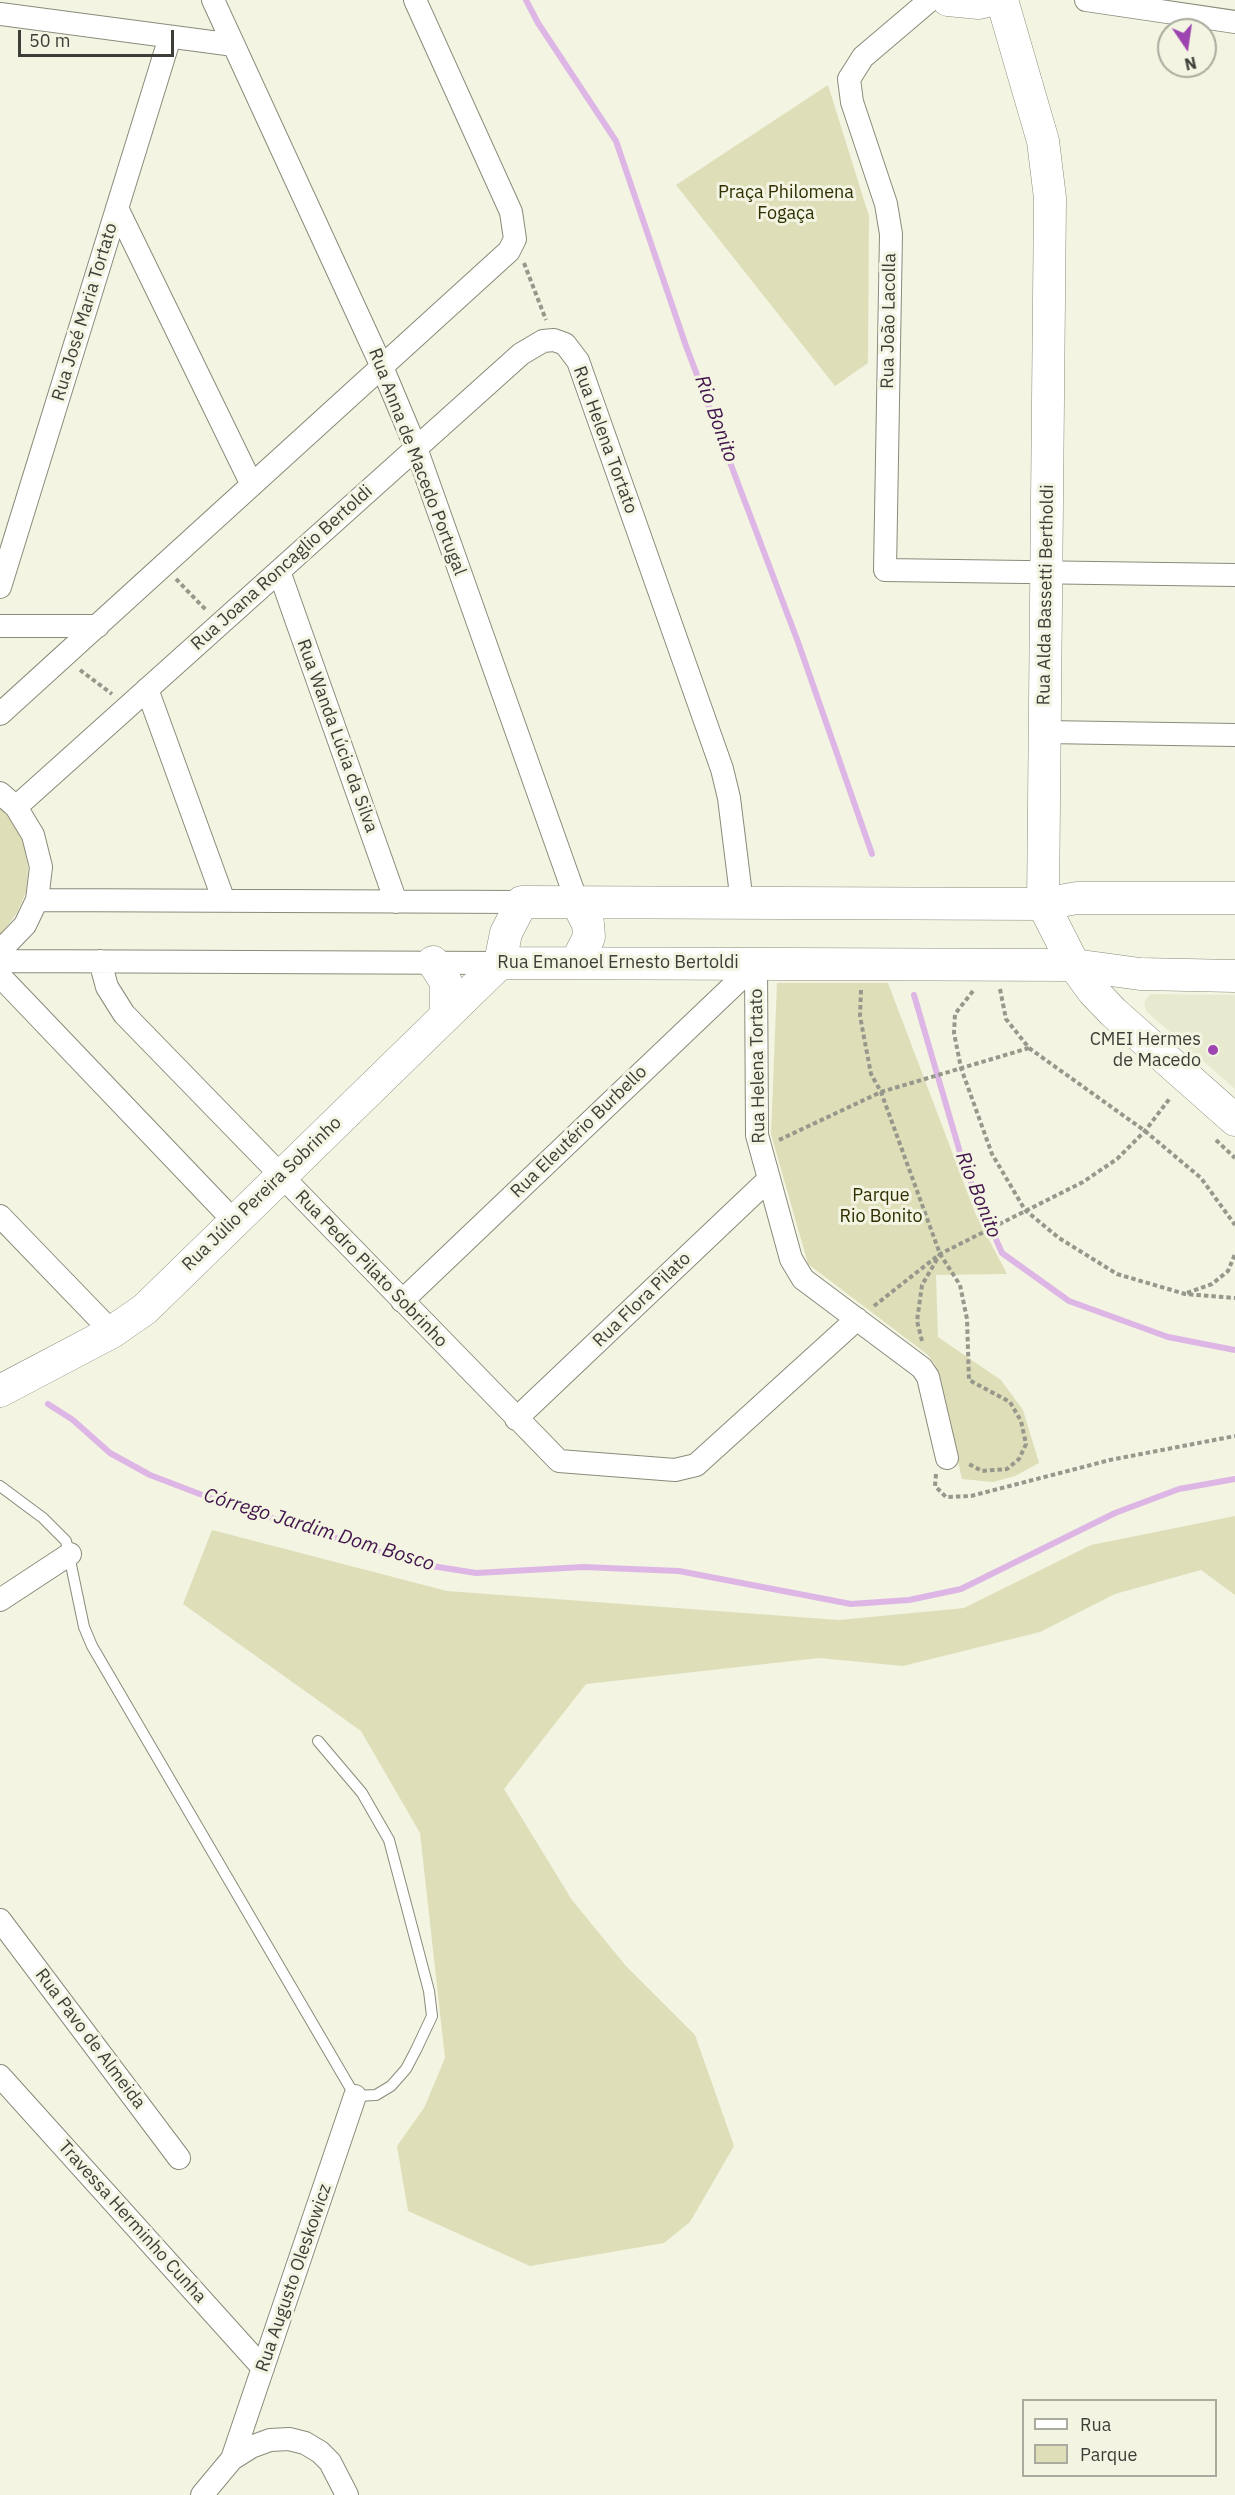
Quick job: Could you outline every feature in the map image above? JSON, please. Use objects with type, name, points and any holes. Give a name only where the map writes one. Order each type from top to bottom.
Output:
[{"type":"main road","points":[[948,0],[979,3],[991,0]]},
{"type":"main road","name":"Rua Alda Bassetti Bertholdi","points":[[1002,0],[1035,110],[1049,179],[1043,904],[1074,965],[1113,1012],[1223,1128]]},
{"type":"main road","points":[[500,963],[506,933],[522,902],[1043,904],[1077,898],[1235,898]]},
{"type":"main road","points":[[576,963],[589,937],[588,924],[577,902]]},
{"type":"main road","points":[[433,962],[446,982],[446,1015]]},
{"type":"main road","name":"Rua Emanoel Ernesto Bertoldi","points":[[500,963],[1074,965],[1166,975],[1235,976]]},
{"type":"main road","name":"Rua Júlio Pereira Sobrinho","points":[[0,1391],[112,1332],[145,1309],[500,963]]},
{"type":"street","name":"Rua Anna de Macedo Portugal","points":[[213,0],[382,367],[416,448],[577,902]]},
{"type":"street","points":[[0,714],[502,259],[514,239],[510,212],[415,0]]},
{"type":"street","name":"Rua João Lacolla","points":[[930,0],[863,57],[849,79],[852,102],[886,204],[891,234],[885,570],[1047,572]]},
{"type":"street","points":[[1086,0],[1235,22]]},
{"type":"street","points":[[1,18],[234,45]]},
{"type":"street","name":"Rua José Maria Tortato","points":[[0,587],[170,37]]},
{"type":"street","points":[[117,208],[252,485]]},
{"type":"street","name":"Rua Joana Roncaglio Bertoldi","points":[[8,800],[128,706],[521,354],[543,341],[554,340]]},
{"type":"street","name":"Rua Helena Tortato","points":[[554,340],[566,344],[578,361],[722,769],[729,798],[742,903]]},
{"type":"street","name":"Rua Wanda Lúcia da Silva","points":[[279,571],[396,902]]},
{"type":"street","points":[[1047,572],[1235,575]]},
{"type":"street","points":[[0,626],[98,626]]},
{"type":"street","points":[[147,689],[224,901]]},
{"type":"street","points":[[1045,732],[1235,735]]},
{"type":"street","points":[[0,951],[25,925],[37,900],[41,867],[33,835],[8,800]]},
{"type":"street","points":[[37,900],[522,902]]},
{"type":"street","name":"Rua Emanoel Ernesto Bertoldi","points":[[0,961],[500,963]]},
{"type":"street","name":"Rua Pedro Pilato Sobrinho","points":[[100,961],[107,987],[124,1014],[559,1461],[675,1470],[696,1465],[857,1319]]},
{"type":"street","name":"Rua Helena Tortato","points":[[756,964],[756,1120],[759,1150],[796,1271],[803,1279],[915,1363],[927,1377],[954,1456]]},
{"type":"street","name":"Rua Eleutério Burbello","points":[[402,1301],[756,964]]},
{"type":"street","points":[[0,976],[234,1221]]},
{"type":"street","name":"Rua Flora Pilato","points":[[516,1419],[768,1180]]},
{"type":"street","points":[[0,1216],[112,1332]]},
{"type":"street","points":[[0,1600],[70,1554]]},
{"type":"street","name":"Rua Pavo de Almeida","points":[[0,1920],[179,2158]]},
{"type":"street","name":"Travessa Herminho Cunha","points":[[0,2076],[263,2368]]},
{"type":"street","name":"Rua Augusto Oleskowicz","points":[[232,2459],[355,2096]]},
{"type":"street","points":[[202,2495],[232,2459],[251,2446],[270,2440],[289,2439],[305,2443],[330,2462],[347,2495]]},
{"type":"lane","points":[[0,1486],[57,1530],[66,1541],[84,1627],[92,1646],[355,2096],[376,2096],[391,2086],[406,2069],[432,2016],[421,1958],[388,1840],[362,1793],[318,1742]]},
{"type":"path","points":[[514,239],[554,340]]},
{"type":"path","points":[[163,566],[220,624]]},
{"type":"path","points":[[62,657],[128,706]]},
{"type":"path","points":[[862,964],[860,1016],[871,1074],[881,1092],[940,1254],[960,1285],[966,1319],[969,1380],[1010,1402],[1021,1421],[1026,1444],[1019,1459],[1007,1469],[982,1471],[954,1456],[937,1467],[935,1486],[946,1497],[971,1496],[1110,1460],[1235,1436]]},
{"type":"path","points":[[999,982],[1006,1019],[1029,1048],[1145,1131],[1201,1178],[1235,1225]]},
{"type":"path","points":[[981,988],[971,992],[955,1014],[954,1034],[961,1068],[992,1154],[1025,1210],[1059,1238],[1118,1274],[1185,1293],[1235,1298]]},
{"type":"path","points":[[759,1150],[881,1092],[1029,1048]]},
{"type":"path","points":[[1161,1090],[1178,1106]]},
{"type":"path","points":[[857,1319],[940,1254],[1083,1182],[1118,1159],[1145,1131],[1170,1098]]},
{"type":"path","points":[[1223,1128],[1235,1158]]},
{"type":"path","points":[[924,1352],[917,1321],[922,1285],[940,1254]]},
{"type":"path","points":[[1185,1293],[1212,1284],[1228,1271],[1235,1254]]},
{"type":"shaded area","name":"CMEI Hermes de Macedo","points":[[1150,994],[1235,995],[1235,1089],[1146,1011],[1144,1002]]},
{"type":"green space","name":"Praça Philomena Fogaça","points":[[828,85],[869,216],[868,363],[835,386],[676,185]]},
{"type":"green space","points":[[0,807],[16,826],[25,847],[28,869],[26,892],[17,913],[0,935]]},
{"type":"green space","name":"Parque Rio Bonito","points":[[777,983],[888,983],[976,1215],[1007,1274],[936,1275],[938,1337],[1001,1380],[1023,1410],[1039,1463],[1015,1476],[993,1482],[962,1479],[935,1364],[928,1355],[808,1264],[771,1134]]},
{"type":"green space","points":[[1235,1516],[1235,1595],[1201,1570],[1115,1594],[1040,1632],[903,1666],[819,1658],[586,1684],[504,1789],[572,1900],[626,1966],[695,2035],[734,2146],[690,2222],[664,2243],[530,2266],[408,2211],[397,2146],[424,2108],[445,2058],[420,1833],[361,1731],[183,1604],[212,1530],[447,1591],[839,1620],[964,1608],[1091,1545]]},
{"type":"waterway","name":"Rio Bonito","points":[[526,0],[538,23],[616,141],[686,346],[798,642],[872,854]]},
{"type":"waterway","name":"Rio Bonito","points":[[914,995],[964,1166],[1002,1253],[1069,1301],[1168,1337],[1235,1350]]},
{"type":"waterway","name":"Córrego Jardim Dom Bosco","points":[[48,1404],[73,1420],[110,1453],[150,1475],[218,1501],[419,1564],[476,1573],[583,1567],[679,1571],[851,1604],[909,1600],[961,1589],[1115,1513],[1179,1489],[1235,1479]]},
{"type":"place","name":"CMEI Hermes de Macedo","points":[[1213,1050]]}]
